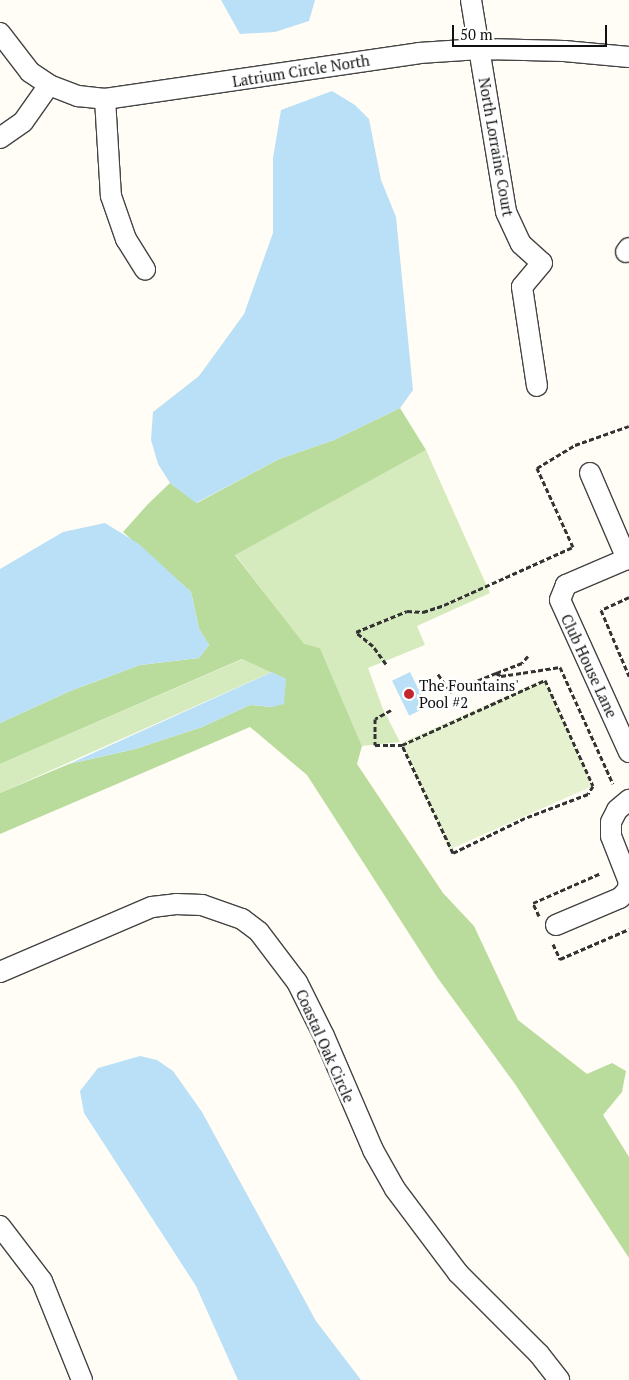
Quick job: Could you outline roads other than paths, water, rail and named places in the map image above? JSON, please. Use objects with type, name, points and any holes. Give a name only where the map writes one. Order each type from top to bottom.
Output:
[{"type":"street","name":"North Lorraine Court","points":[[472,0],[506,212],[520,244],[542,263],[522,287],[537,386]]},
{"type":"street","name":"Latrium Circle North","points":[[0,33],[30,72],[49,85],[78,96],[105,99],[419,53],[480,49],[564,50],[629,56]]},
{"type":"street","points":[[0,138],[23,122],[49,85]]},
{"type":"street","points":[[105,99],[111,196],[126,239],[145,269]]},
{"type":"street","points":[[590,474],[628,559]]},
{"type":"street","name":"Club House Lane","points":[[628,559],[566,586],[560,600],[629,752]]},
{"type":"street","points":[[556,925],[620,898],[627,891],[629,882],[611,836],[611,822],[617,810],[629,800]]},
{"type":"street","name":"Coastal Oak Circle","points":[[0,972],[152,907],[176,904],[202,905],[242,919],[259,932],[297,982],[324,1036],[373,1150],[405,1203],[458,1273],[539,1354],[559,1380]]},
{"type":"street","points":[[0,1226],[25,1255],[42,1281],[82,1380]]},
{"type":"water","points":[[221,0],[315,0],[309,21],[275,32],[240,34]]},
{"type":"water","points":[[332,91],[355,105],[369,119],[381,180],[396,217],[413,390],[400,408],[334,440],[279,459],[196,503],[170,483],[158,464],[151,440],[153,412],[199,376],[244,314],[273,233],[273,158],[281,110]]},
{"type":"water","points":[[105,523],[139,544],[191,592],[199,629],[209,645],[199,658],[140,665],[70,691],[0,723],[0,569],[63,532]]},
{"type":"water","points":[[272,672],[286,679],[284,704],[272,707],[250,705],[202,727],[135,749],[69,764]]},
{"type":"water","name":"The Fountains' Pool #2","points":[[410,672],[427,707],[409,716],[392,681]]},
{"type":"water","points":[[140,1056],[157,1060],[173,1071],[202,1112],[316,1321],[361,1380],[238,1380],[196,1286],[84,1113],[80,1091],[98,1068]]},
{"type":"place","name":"The Fountains' Pool #2","points":[[409,694]]}]
